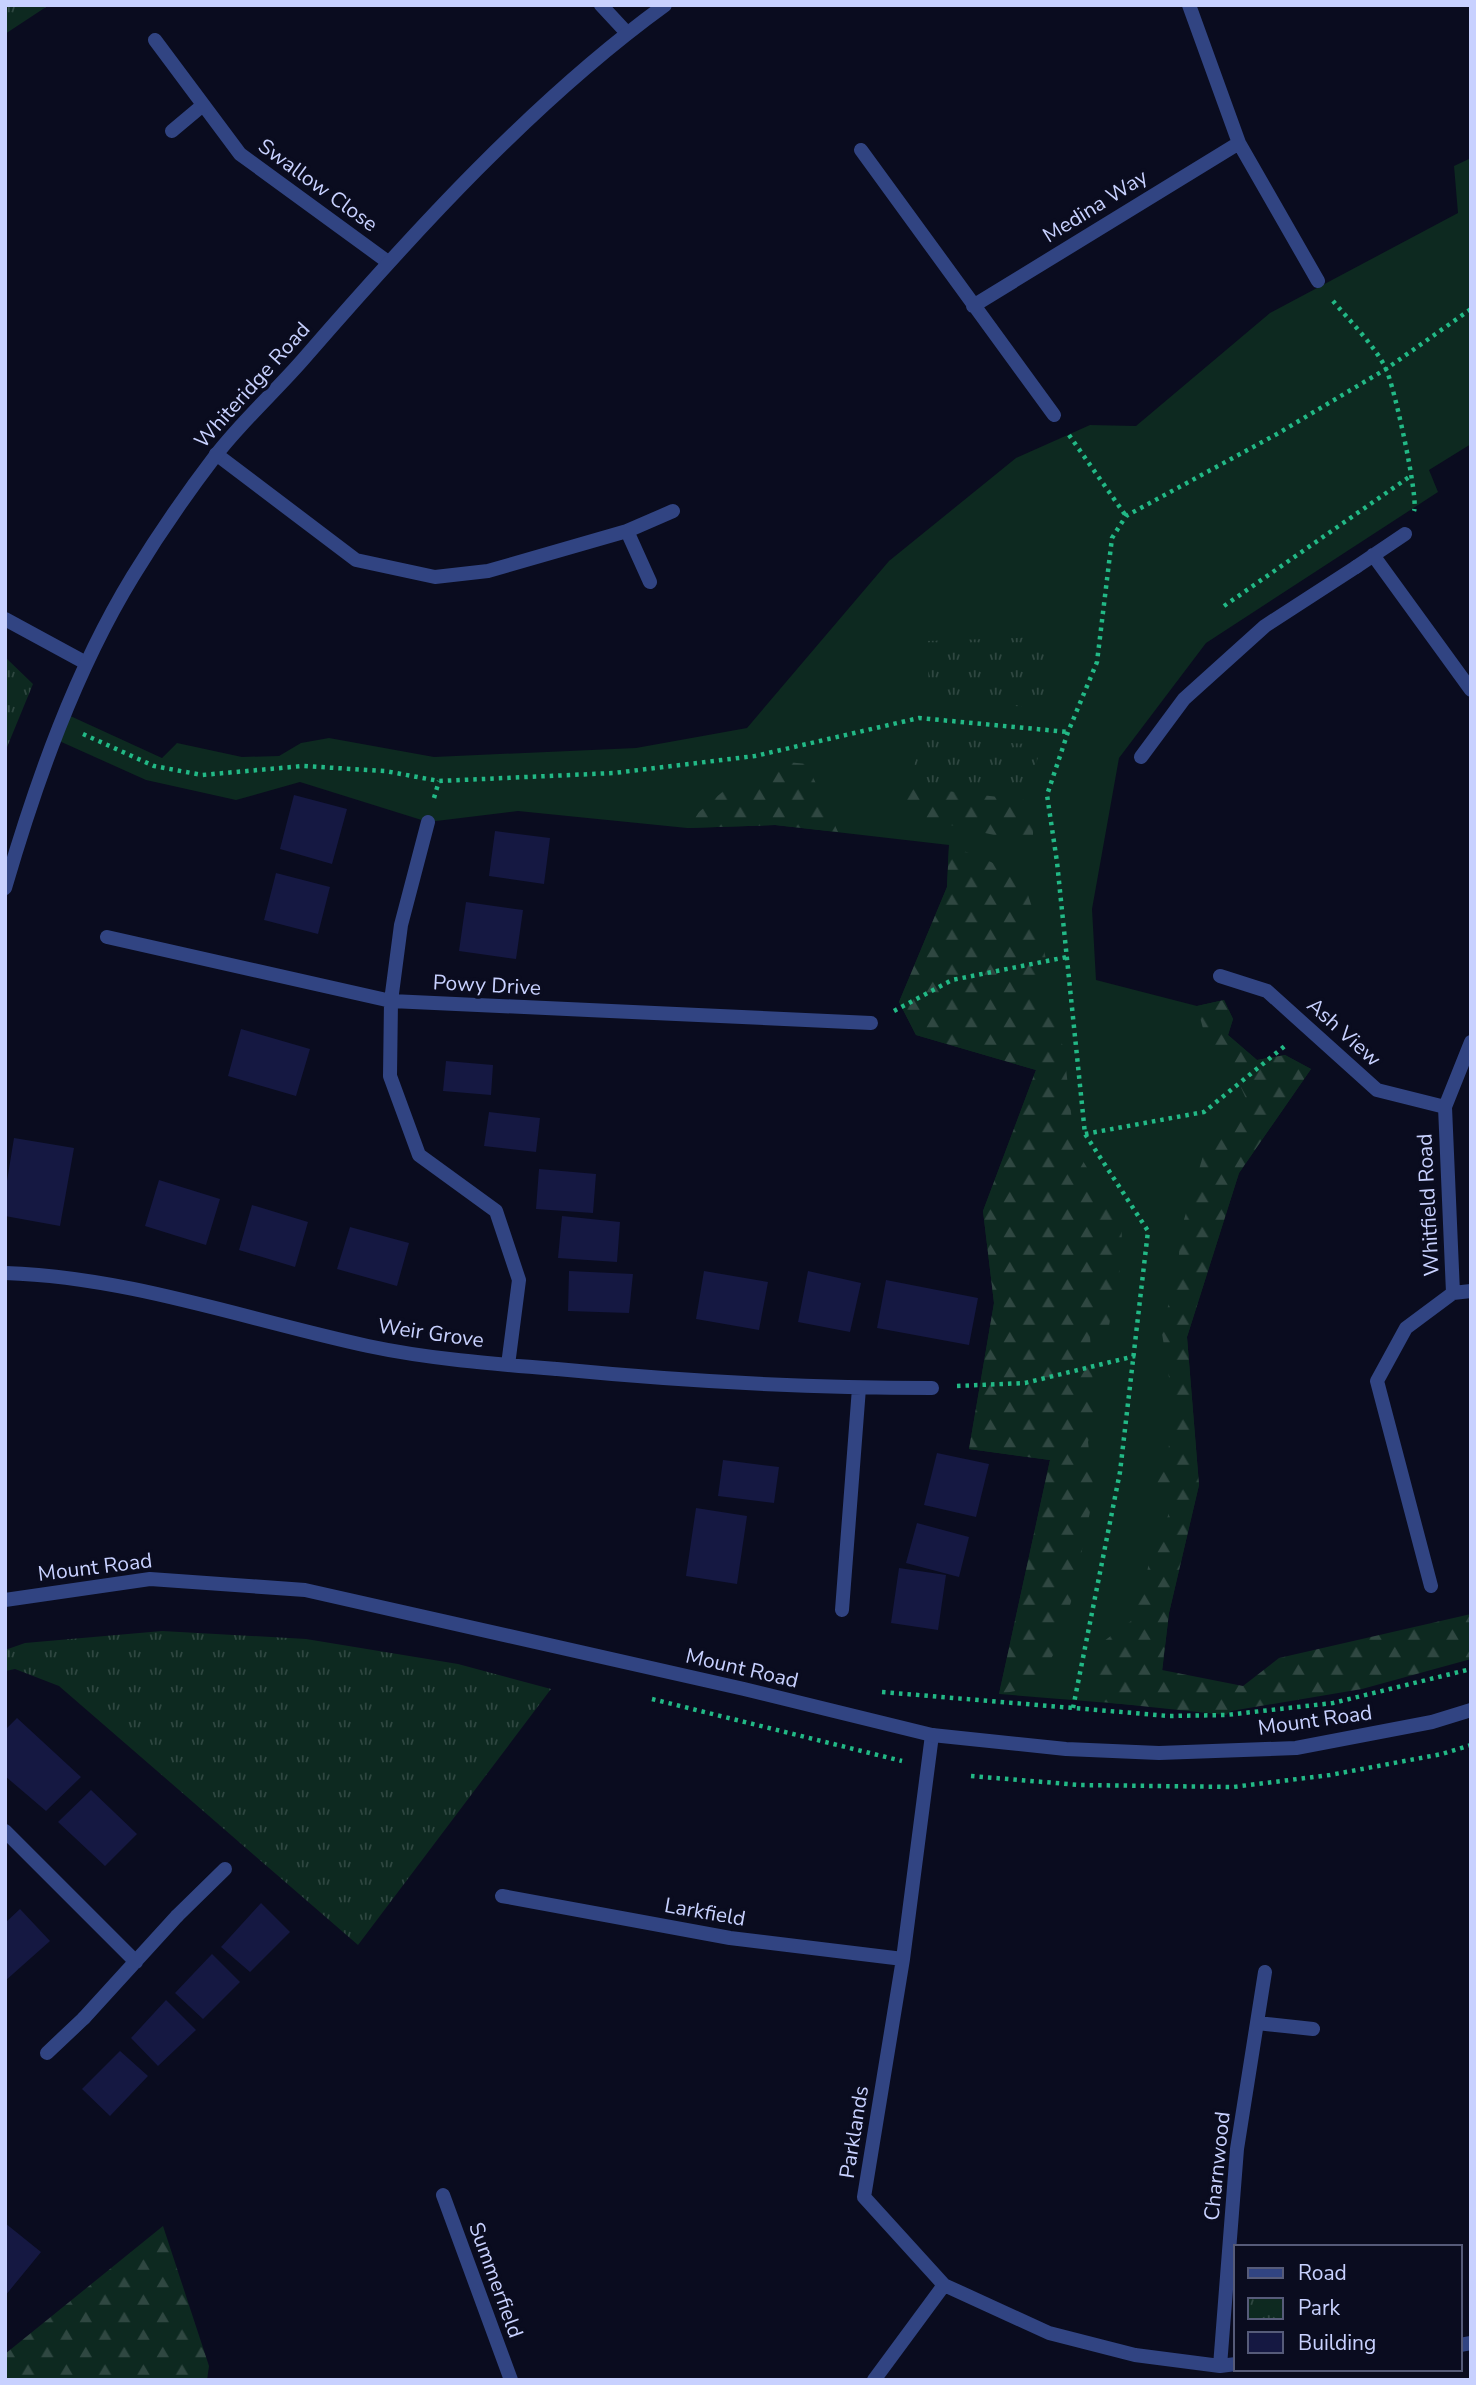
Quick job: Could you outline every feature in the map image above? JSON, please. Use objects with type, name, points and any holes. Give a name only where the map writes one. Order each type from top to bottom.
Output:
[{"type":"street","points":[[600,5],[627,33]]},
{"type":"street","name":"Whiteridge Road","points":[[5,888],[23,827],[86,663],[133,576],[216,454],[388,262],[502,146],[627,33],[666,5]]},
{"type":"street","points":[[1189,5],[1239,143],[1318,281]]},
{"type":"street","name":"Swallow Close","points":[[155,40],[240,154],[388,262]]},
{"type":"street","points":[[172,131],[203,105]]},
{"type":"street","name":"Medina Way","points":[[973,306],[1239,143]]},
{"type":"street","points":[[861,150],[1055,415]]},
{"type":"street","points":[[216,454],[356,560],[435,577],[488,570],[627,531],[673,511]]},
{"type":"street","points":[[627,531],[650,582]]},
{"type":"street","points":[[1141,757],[1184,699],[1265,626],[1405,534]]},
{"type":"street","points":[[1373,555],[1471,690]]},
{"type":"street","points":[[5,619],[86,663]]},
{"type":"street","points":[[428,822],[401,925],[391,1001],[390,1076],[419,1155],[496,1210],[519,1280],[508,1365]]},
{"type":"street","name":"Powy Drive","points":[[107,937],[391,1001],[871,1023]]},
{"type":"street","name":"Ash View","points":[[1220,976],[1267,991],[1377,1090],[1445,1107]]},
{"type":"street","name":"Whitfield Road","points":[[1431,1586],[1377,1381],[1406,1328],[1453,1293],[1445,1107],[1471,1042]]},
{"type":"street","name":"Weir Grove","points":[[5,1273],[57,1275],[185,1299],[369,1346],[508,1365],[620,1376],[859,1388],[932,1388]]},
{"type":"street","points":[[1453,1293],[1471,1291]]},
{"type":"street","points":[[842,1610],[859,1388]]},
{"type":"street","name":"Mount Road","points":[[5,1600],[150,1579],[305,1590],[744,1689],[932,1735],[1066,1749],[1159,1753],[1296,1748],[1432,1722],[1471,1710]]},
{"type":"street","name":"Parklands","points":[[932,1735],[903,1959],[864,2197],[944,2285],[1049,2333],[1135,2355],[1220,2365],[1234,2364]]},
{"type":"street","points":[[5,1831],[136,1962]]},
{"type":"street","points":[[47,2053],[84,2018],[177,1916],[225,1869]]},
{"type":"street","name":"Larkfield","points":[[502,1896],[730,1938],[903,1959]]},
{"type":"street","name":"Charnwood","points":[[1220,2365],[1237,2149],[1265,1972]]},
{"type":"street","points":[[1257,2023],[1313,2029]]},
{"type":"street","name":"Summerfield","points":[[443,2195],[511,2380]]},
{"type":"street","points":[[874,2380],[944,2285]]},
{"type":"path","points":[[1318,281],[1386,369],[1417,506],[1405,534]]},
{"type":"path","points":[[1073,1708],[1120,1472],[1148,1231],[1085,1134],[1047,795],[1068,732],[1097,662],[1112,538],[1126,516],[1277,434],[1386,369],[1471,309]]},
{"type":"path","points":[[1055,415],[1126,516]]},
{"type":"path","points":[[1224,606],[1412,475]]},
{"type":"path","points":[[62,725],[154,766],[202,775],[303,766],[385,771],[439,781],[614,773],[742,757],[919,718],[1068,732]]},
{"type":"path","points":[[871,1023],[952,980],[1067,957]]},
{"type":"path","points":[[1085,1134],[1204,1112],[1307,1027]]},
{"type":"path","points":[[932,1388],[1025,1383],[1135,1356]]},
{"type":"path","points":[[868,1691],[1169,1716],[1226,1715],[1333,1703],[1471,1669]]},
{"type":"path","points":[[638,1696],[902,1761]]},
{"type":"green space","points":[[5,5],[49,5],[5,34]]},
{"type":"green space","points":[[1471,158],[1471,444],[1429,470],[1438,492],[1206,643],[1119,758],[1092,909],[1096,980],[1197,1006],[1224,1000],[1233,1019],[1228,1035],[1257,1060],[1285,1055],[1311,1069],[1239,1173],[1187,1337],[1199,1485],[1169,1613],[1158,1707],[999,1694],[1050,1460],[969,1449],[994,1303],[983,1211],[1036,1070],[916,1035],[899,1002],[947,887],[949,845],[775,825],[687,828],[518,811],[428,822],[300,782],[236,800],[146,780],[57,740],[66,714],[162,758],[177,743],[242,757],[279,756],[301,743],[329,738],[434,757],[636,748],[747,728],[889,561],[1016,458],[1090,425],[1136,426],[1270,313],[1458,213],[1454,166]]},
{"type":"green space","points":[[1048,637],[1051,709],[930,699],[926,641]]},
{"type":"green space","points":[[5,657],[33,684],[5,752]]},
{"type":"green space","points":[[922,737],[1042,745],[1026,795],[910,781]]},
{"type":"green space","points":[[777,761],[807,764],[838,832],[775,825],[687,828],[699,812],[727,788],[748,785]]},
{"type":"green space","points":[[895,785],[1033,801],[1033,844],[915,817],[886,798]]},
{"type":"green space","points":[[949,845],[991,862],[1023,880],[1042,937],[1048,972],[1040,992],[1053,1010],[1064,1051],[1075,1148],[1122,1225],[1121,1264],[1107,1336],[1090,1336],[1095,1417],[1088,1442],[1094,1493],[1071,1602],[1053,1655],[1043,1674],[1031,1688],[999,1694],[1050,1460],[969,1449],[994,1303],[983,1211],[1036,1070],[916,1035],[899,1002],[947,887]]},
{"type":"green space","points":[[1224,1000],[1233,1019],[1228,1035],[1257,1060],[1285,1055],[1311,1069],[1239,1173],[1187,1337],[1199,1485],[1169,1613],[1162,1670],[1243,1686],[1279,1658],[1471,1614],[1471,1659],[1362,1689],[1231,1711],[1226,1715],[1103,1702],[1097,1672],[1100,1644],[1131,1621],[1145,1582],[1153,1543],[1168,1516],[1168,1495],[1157,1491],[1156,1478],[1168,1452],[1174,1409],[1161,1327],[1178,1277],[1180,1233],[1206,1146],[1227,1119],[1247,1101],[1229,1061],[1205,1036],[1197,1006]]},
{"type":"green space","points":[[162,1631],[306,1639],[458,1664],[551,1689],[358,1945],[59,1686],[15,1669],[5,1671],[5,1650],[25,1643]]},
{"type":"green space","points":[[163,2226],[209,2366],[207,2380],[5,2380],[5,2354]]},
{"type":"building","points":[[294,795],[347,809],[332,864],[280,849]]},
{"type":"building","points":[[495,831],[550,838],[544,884],[489,876]]},
{"type":"building","points":[[276,873],[330,887],[318,934],[264,920]]},
{"type":"building","points":[[466,902],[523,910],[516,959],[459,951]]},
{"type":"building","points":[[241,1029],[310,1049],[296,1096],[228,1076]]},
{"type":"building","points":[[446,1061],[493,1065],[491,1095],[443,1091]]},
{"type":"building","points":[[489,1112],[540,1118],[536,1152],[484,1146]]},
{"type":"building","points":[[14,1138],[74,1148],[60,1226],[5,1216],[5,1193]]},
{"type":"building","points":[[539,1169],[596,1174],[593,1213],[536,1209]]},
{"type":"building","points":[[159,1180],[220,1199],[206,1245],[145,1226]]},
{"type":"building","points":[[252,1205],[308,1222],[295,1267],[239,1250]]},
{"type":"building","points":[[562,1216],[620,1222],[617,1262],[558,1258]]},
{"type":"building","points":[[350,1227],[409,1243],[397,1286],[337,1269]]},
{"type":"building","points":[[569,1271],[633,1274],[629,1313],[568,1311]]},
{"type":"building","points":[[704,1271],[768,1282],[759,1330],[696,1319]]},
{"type":"building","points":[[808,1271],[861,1283],[850,1332],[798,1322]]},
{"type":"building","points":[[886,1280],[978,1298],[969,1345],[877,1328]]},
{"type":"building","points":[[937,1453],[989,1464],[976,1517],[924,1505]]},
{"type":"building","points":[[723,1460],[779,1467],[774,1503],[718,1496]]},
{"type":"building","points":[[696,1508],[747,1516],[737,1584],[686,1576]]},
{"type":"building","points":[[917,1523],[969,1537],[959,1577],[906,1563]]},
{"type":"building","points":[[899,1568],[946,1575],[938,1630],[891,1623]]},
{"type":"building","points":[[17,1718],[81,1777],[46,1811],[5,1776],[5,1730]]},
{"type":"building","points":[[91,1790],[137,1834],[105,1866],[58,1822]]},
{"type":"building","points":[[261,1903],[290,1932],[250,1972],[221,1947]]},
{"type":"building","points":[[20,1909],[50,1941],[5,1981],[5,1923]]},
{"type":"building","points":[[212,1954],[240,1982],[203,2019],[175,1993]]},
{"type":"building","points":[[166,2000],[196,2030],[158,2066],[131,2038]]},
{"type":"building","points":[[120,2051],[148,2076],[110,2116],[82,2089]]},
{"type":"building","points":[[5,2223],[41,2252],[5,2296]]}]
